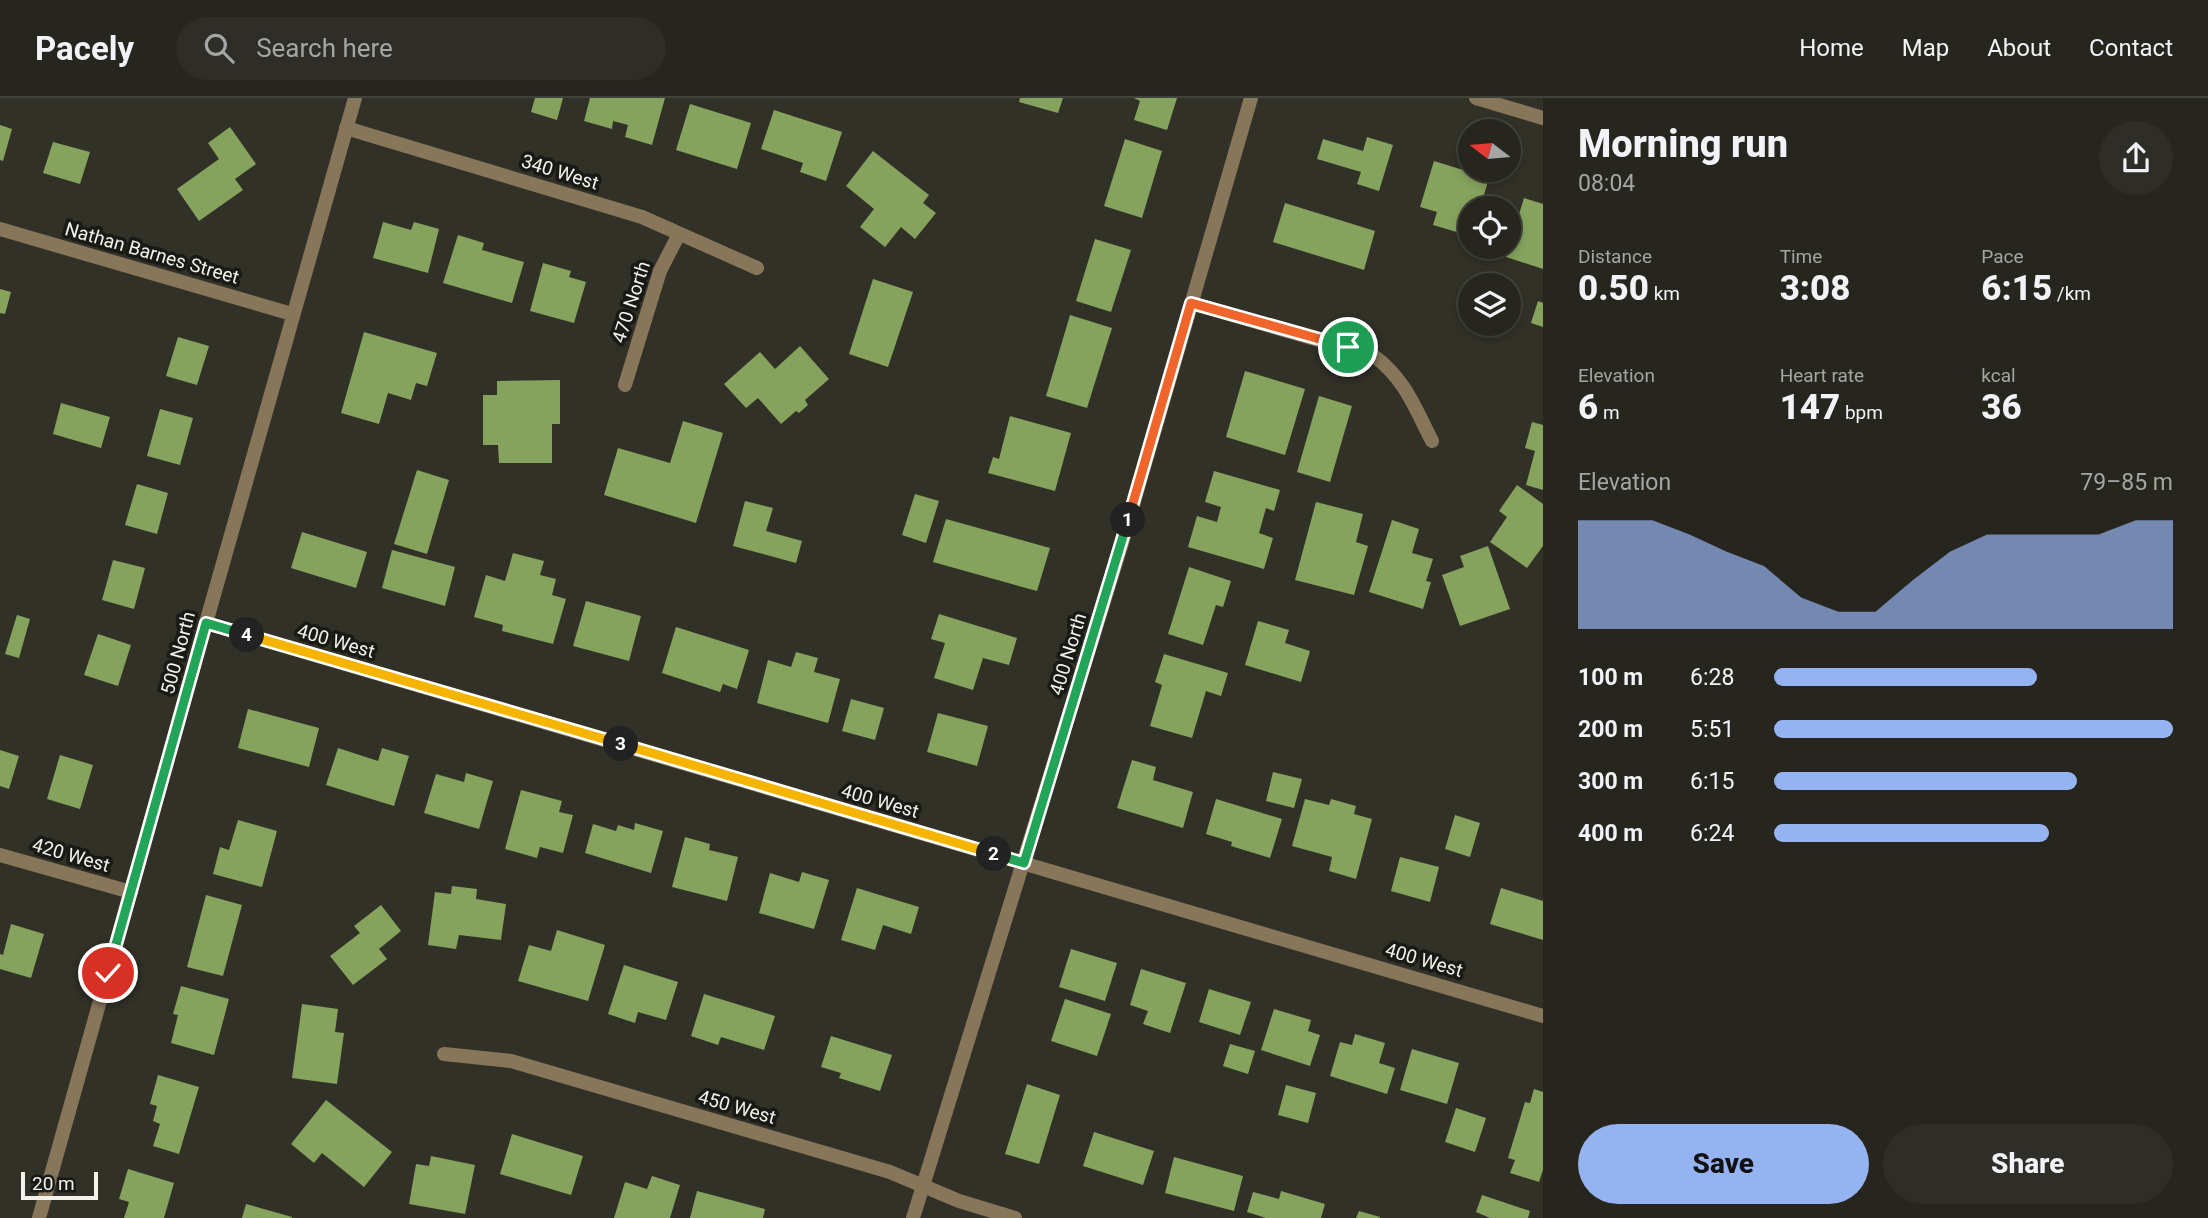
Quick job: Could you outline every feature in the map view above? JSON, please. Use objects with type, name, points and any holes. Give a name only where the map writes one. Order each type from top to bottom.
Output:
[{"type":"street","name":"500 North","points":[[39,1218],[355,98]]},
{"type":"street","name":"400 North","points":[[913,1218],[1122,544],[1251,98]]},
{"type":"street","points":[[1476,98],[1543,118]]},
{"type":"street","name":"340 West","points":[[346,128],[642,217],[757,268]]},
{"type":"street","name":"Nathan Barnes Street","points":[[0,229],[292,314]]},
{"type":"street","name":"470 North","points":[[625,385],[660,271],[679,234]]},
{"type":"street","points":[[1191,303],[1374,356],[1391,369],[1403,384],[1432,441]]},
{"type":"street","name":"400 West","points":[[206,623],[1543,1016]]},
{"type":"street","name":"420 West","points":[[0,855],[131,891]]},
{"type":"street","name":"450 West","points":[[444,1054],[512,1061],[890,1172],[959,1201],[1014,1218]]},
{"type":"building","points":[[535,98],[563,98],[557,120],[531,112]]},
{"type":"building","points":[[590,98],[665,98],[652,145],[625,137],[628,125],[613,121],[612,129],[584,121]]},
{"type":"building","points":[[1020,98],[1063,98],[1058,113],[1019,102]]},
{"type":"building","points":[[1134,98],[1177,98],[1167,130],[1134,120],[1140,101]]},
{"type":"building","points":[[690,104],[751,123],[737,169],[676,150]]},
{"type":"building","points":[[774,110],[842,132],[826,181],[800,172],[803,163],[761,149]]},
{"type":"building","points":[[0,125],[12,129],[3,161],[0,160]]},
{"type":"building","points":[[230,127],[256,164],[235,179],[243,190],[199,221],[177,189],[219,159],[208,143]]},
{"type":"building","points":[[1367,137],[1393,145],[1379,191],[1357,184],[1361,172],[1317,159],[1323,139],[1363,151]]},
{"type":"building","points":[[1125,139],[1162,151],[1142,218],[1104,206]]},
{"type":"building","points":[[53,142],[90,152],[80,184],[43,173]]},
{"type":"building","points":[[873,151],[929,195],[923,203],[936,213],[915,239],[901,227],[885,247],[860,227],[874,209],[846,186]]},
{"type":"building","points":[[1434,161],[1458,168],[1458,182],[1488,182],[1484,196],[1458,196],[1458,232],[1433,225],[1437,212],[1420,207]]},
{"type":"building","points":[[1524,198],[1543,204],[1543,269],[1512,259],[1521,259],[1521,208]]},
{"type":"building","points":[[1285,203],[1375,231],[1364,270],[1273,242]]},
{"type":"building","points":[[383,222],[411,230],[414,222],[439,229],[428,273],[373,258]]},
{"type":"building","points":[[458,235],[484,243],[482,250],[524,262],[512,303],[443,283]]},
{"type":"building","points":[[1095,239],[1131,250],[1111,312],[1076,301]]},
{"type":"building","points":[[543,263],[571,271],[569,277],[586,282],[574,323],[530,311]]},
{"type":"building","points":[[873,279],[913,292],[888,367],[849,354]]},
{"type":"building","points":[[0,289],[11,292],[5,314],[0,313]]},
{"type":"building","points":[[1538,301],[1543,303],[1543,327],[1531,323]]},
{"type":"building","points":[[1070,315],[1112,328],[1087,408],[1046,396]]},
{"type":"building","points":[[364,332],[437,353],[427,386],[416,383],[411,400],[388,393],[379,424],[341,413]]},
{"type":"building","points":[[178,337],[209,346],[197,385],[166,376]]},
{"type":"building","points":[[800,346],[829,379],[805,400],[808,405],[781,424],[758,398],[746,408],[724,384],[760,352],[775,369]]},
{"type":"building","points":[[1245,371],[1305,389],[1285,455],[1226,437]]},
{"type":"building","points":[[560,380],[560,424],[552,424],[552,463],[499,463],[498,445],[483,445],[483,395],[497,395],[497,381]]},
{"type":"building","points":[[1319,396],[1352,406],[1330,482],[1297,472]]},
{"type":"building","points":[[61,403],[110,417],[101,448],[53,434]]},
{"type":"building","points":[[160,409],[193,418],[180,465],[147,456]]},
{"type":"building","points":[[1010,416],[1071,433],[1055,491],[988,473],[993,457],[999,459]]},
{"type":"building","points":[[683,421],[723,433],[696,523],[604,495],[618,448],[670,463]]},
{"type":"building","points":[[1532,422],[1543,425],[1543,490],[1526,485],[1535,451],[1525,448]]},
{"type":"building","points":[[417,470],[449,480],[427,554],[394,544]]},
{"type":"building","points":[[1214,471],[1280,490],[1274,511],[1266,508],[1259,533],[1273,538],[1264,569],[1188,547],[1197,516],[1217,522],[1221,507],[1205,502]]},
{"type":"building","points":[[137,484],[168,493],[157,534],[125,525]]},
{"type":"building","points":[[1517,485],[1543,504],[1543,546],[1527,568],[1490,542],[1507,517],[1499,511]]},
{"type":"building","points":[[915,494],[939,501],[926,543],[902,535]]},
{"type":"building","points":[[745,501],[773,508],[766,531],[802,541],[796,563],[733,546]]},
{"type":"building","points":[[1316,502],[1363,514],[1356,542],[1368,546],[1354,595],[1295,580]]},
{"type":"building","points":[[946,519],[1050,548],[1037,591],[933,562]]},
{"type":"building","points":[[1392,520],[1419,529],[1412,553],[1433,559],[1426,581],[1431,582],[1423,609],[1369,592]]},
{"type":"building","points":[[302,532],[367,552],[356,588],[291,568]]},
{"type":"building","points":[[1488,546],[1510,609],[1460,626],[1442,575],[1464,567],[1460,556]]},
{"type":"building","points":[[392,550],[455,567],[445,606],[382,588]]},
{"type":"building","points":[[513,553],[544,561],[540,575],[556,579],[552,595],[566,599],[553,644],[502,631],[503,625],[474,617],[486,575],[505,581]]},
{"type":"building","points":[[113,560],[145,568],[134,609],[102,600]]},
{"type":"building","points":[[1189,567],[1231,581],[1223,607],[1216,605],[1203,645],[1168,634]]},
{"type":"building","points":[[586,601],[641,616],[629,661],[573,646]]},
{"type":"building","points":[[939,614],[1017,638],[1009,665],[983,658],[973,690],[934,678],[945,643],[931,639]]},
{"type":"building","points":[[17,615],[30,619],[19,658],[5,654]]},
{"type":"building","points":[[1258,621],[1289,630],[1285,643],[1310,651],[1301,682],[1245,665]]},
{"type":"building","points":[[676,627],[749,650],[737,689],[723,684],[720,692],[662,673]]},
{"type":"building","points":[[98,634],[131,645],[118,686],[84,675]]},
{"type":"building","points":[[796,652],[818,658],[814,672],[840,679],[828,723],[757,703],[768,660],[791,667]]},
{"type":"building","points":[[1164,654],[1228,673],[1221,696],[1206,691],[1192,738],[1150,726],[1162,685],[1155,682]]},
{"type":"building","points":[[851,699],[884,708],[875,740],[842,731]]},
{"type":"building","points":[[248,709],[319,728],[309,767],[238,748]]},
{"type":"building","points":[[938,713],[988,726],[977,766],[927,752]]},
{"type":"building","points":[[338,748],[378,761],[382,748],[409,756],[394,806],[326,785]]},
{"type":"building","points":[[0,750],[19,756],[9,789],[0,786]]},
{"type":"building","points":[[60,755],[93,765],[80,809],[47,799]]},
{"type":"building","points":[[1132,760],[1156,767],[1153,780],[1193,792],[1183,828],[1117,808]]},
{"type":"building","points":[[1273,772],[1302,779],[1294,808],[1266,801]]},
{"type":"building","points":[[466,773],[493,781],[479,829],[424,813],[436,774],[464,782]]},
{"type":"building","points":[[521,790],[562,801],[559,812],[573,815],[563,853],[540,847],[537,858],[505,849]]},
{"type":"building","points":[[1216,799],[1282,819],[1270,858],[1231,846],[1232,842],[1206,834]]},
{"type":"building","points":[[1305,799],[1329,805],[1331,799],[1356,806],[1354,814],[1372,819],[1356,879],[1329,871],[1332,857],[1292,846]]},
{"type":"building","points":[[1455,815],[1480,823],[1470,857],[1445,849]]},
{"type":"building","points":[[238,820],[277,831],[262,887],[213,874],[220,847],[229,850]]},
{"type":"building","points":[[635,823],[663,831],[651,873],[585,853],[593,824],[616,831],[618,825],[634,830]]},
{"type":"building","points":[[685,837],[710,844],[709,850],[738,857],[727,901],[672,887]]},
{"type":"building","points":[[1400,857],[1439,867],[1430,902],[1391,891]]},
{"type":"building","points":[[802,872],[829,880],[814,929],[759,913],[770,873],[799,882]]},
{"type":"building","points":[[452,886],[477,889],[476,899],[506,904],[501,940],[459,935],[456,949],[428,945],[435,892],[451,894]]},
{"type":"building","points":[[857,888],[919,907],[911,934],[883,925],[875,950],[841,940]]},
{"type":"building","points":[[1501,888],[1543,901],[1543,940],[1490,924]]},
{"type":"building","points":[[206,895],[242,905],[223,976],[187,967]]},
{"type":"building","points":[[381,905],[401,931],[379,949],[387,959],[353,985],[330,956],[360,933],[354,926]]},
{"type":"building","points":[[11,924],[44,934],[31,978],[0,969],[0,954],[3,955]]},
{"type":"building","points":[[557,930],[605,945],[588,1001],[518,981],[529,945],[551,951]]},
{"type":"building","points":[[1071,949],[1117,963],[1105,1001],[1059,987]]},
{"type":"building","points":[[624,965],[678,982],[666,1020],[638,1012],[635,1023],[608,1014]]},
{"type":"building","points":[[1141,969],[1186,983],[1170,1033],[1143,1024],[1148,1011],[1130,1005]]},
{"type":"building","points":[[181,986],[229,999],[214,1055],[171,1043],[178,1015],[173,1014]]},
{"type":"building","points":[[1209,989],[1251,1002],[1240,1035],[1199,1022]]},
{"type":"building","points":[[704,994],[775,1016],[764,1050],[721,1037],[718,1045],[691,1036]]},
{"type":"building","points":[[1065,999],[1111,1014],[1097,1056],[1051,1041]]},
{"type":"building","points":[[302,1004],[338,1009],[335,1032],[344,1033],[337,1084],[292,1078]]},
{"type":"building","points":[[1274,1009],[1311,1020],[1308,1031],[1320,1035],[1310,1066],[1261,1050]]},
{"type":"building","points":[[1355,1034],[1385,1043],[1379,1063],[1395,1068],[1387,1094],[1330,1076],[1340,1042],[1352,1045]]},
{"type":"building","points":[[831,1036],[892,1055],[880,1091],[839,1078],[841,1073],[821,1067]]},
{"type":"building","points":[[1230,1044],[1255,1051],[1248,1074],[1223,1066]]},
{"type":"building","points":[[1412,1049],[1459,1063],[1447,1104],[1400,1090]]},
{"type":"building","points":[[158,1075],[199,1087],[179,1154],[153,1146],[160,1124],[153,1121],[157,1106],[150,1104]]},
{"type":"building","points":[[1027,1084],[1060,1095],[1039,1164],[1005,1154]]},
{"type":"building","points":[[1286,1085],[1316,1093],[1308,1123],[1278,1115]]},
{"type":"building","points":[[1534,1089],[1543,1092],[1543,1170],[1539,1182],[1510,1173],[1515,1160],[1508,1158],[1525,1102],[1530,1103]]},
{"type":"building","points":[[326,1100],[392,1152],[364,1187],[322,1153],[314,1163],[291,1144]]},
{"type":"building","points":[[1456,1108],[1486,1118],[1475,1152],[1445,1142]]},
{"type":"building","points":[[1094,1132],[1154,1151],[1143,1185],[1083,1166]]},
{"type":"building","points":[[512,1134],[583,1156],[571,1195],[500,1174]]},
{"type":"building","points":[[431,1156],[475,1165],[465,1214],[409,1204],[416,1164],[429,1166]]},
{"type":"building","points":[[1174,1157],[1243,1176],[1234,1211],[1165,1193]]},
{"type":"building","points":[[128,1169],[174,1183],[164,1218],[124,1218],[129,1202],[119,1199]]},
{"type":"building","points":[[652,1176],[680,1185],[670,1218],[614,1218],[625,1182],[647,1189]]},
{"type":"building","points":[[697,1191],[765,1209],[763,1218],[690,1218]]},
{"type":"building","points":[[1281,1191],[1325,1204],[1321,1218],[1266,1218],[1247,1212],[1253,1192],[1279,1199]]},
{"type":"building","points":[[1482,1195],[1530,1211],[1528,1218],[1490,1218],[1476,1212]]},
{"type":"building","points":[[246,1204],[292,1217],[292,1218],[242,1218]]},
{"type":"building","points":[[1359,1211],[1380,1217],[1380,1218],[1356,1218]]},
{"type":"route","points":[[108,973],[206,623],[1024,863],[1122,544],[1191,303],[1348,347]]}]
